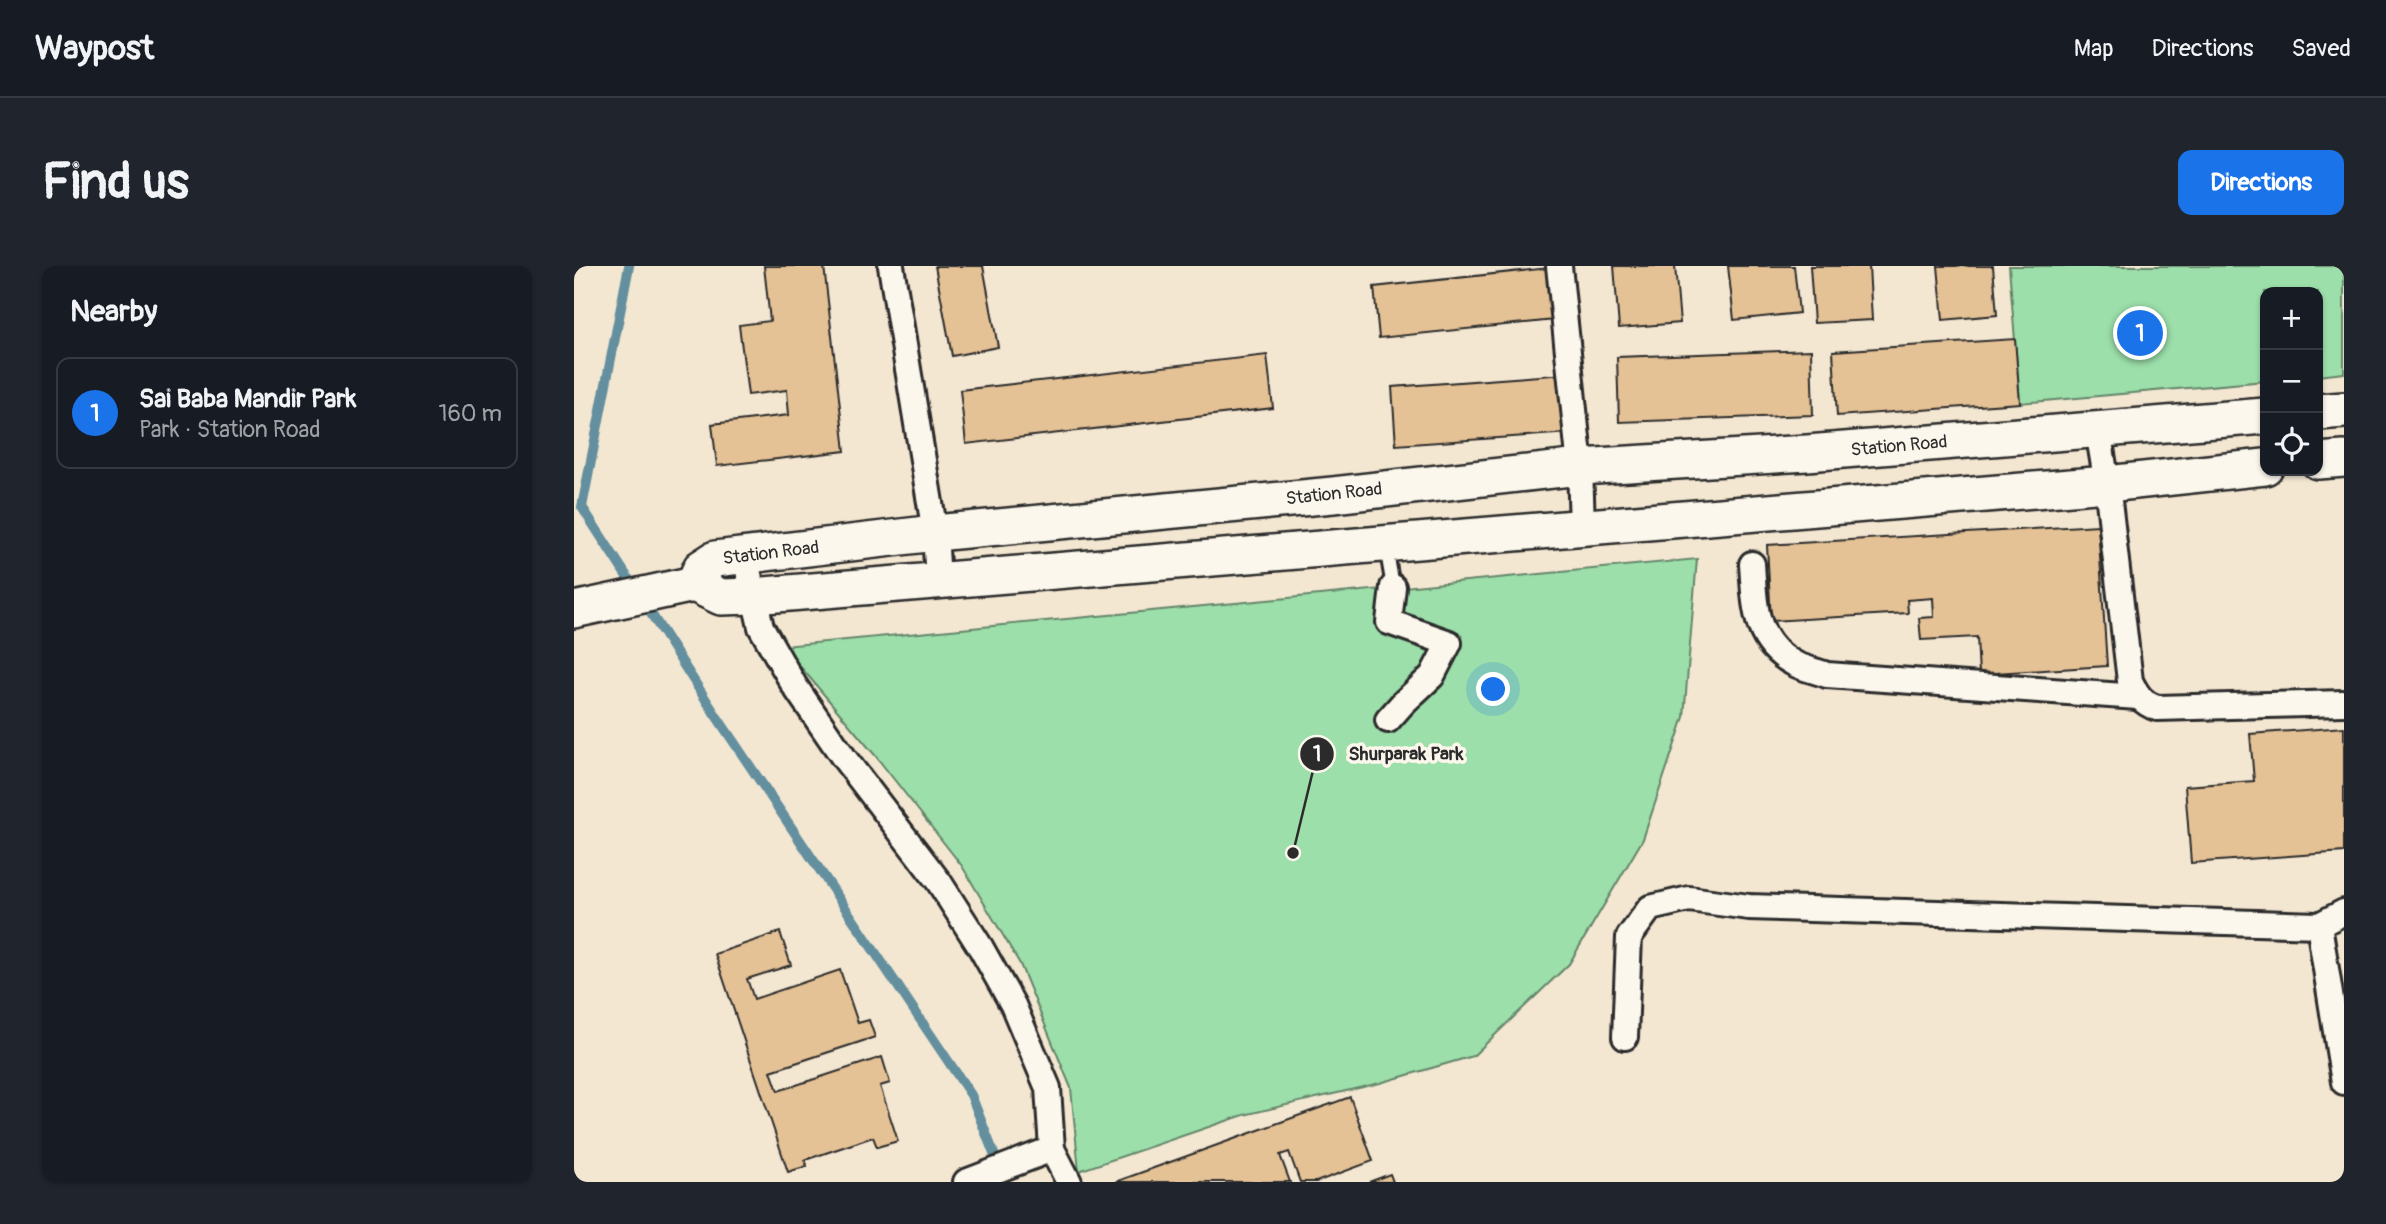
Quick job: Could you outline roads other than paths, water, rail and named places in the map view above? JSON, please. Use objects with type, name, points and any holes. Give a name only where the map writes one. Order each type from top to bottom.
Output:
[{"type":"main road","points":[[2323,412],[2344,411]]},
{"type":"main road","name":"Station Road","points":[[2260,416],[1706,460],[1580,467],[1333,495],[935,533],[715,559],[706,563],[688,586],[721,597],[753,596],[2107,484],[2260,468]]},
{"type":"main road","points":[[2323,461],[2344,459]]},
{"type":"main road","points":[[1706,460],[1711,515]]},
{"type":"main road","points":[[1333,495],[1335,547]]},
{"type":"main road","points":[[574,610],[688,586]]},
{"type":"street","points":[[891,266],[935,533],[938,581]]},
{"type":"street","points":[[1559,266],[1580,467],[1582,526]]},
{"type":"street","points":[[2098,430],[2130,681],[2138,697],[2157,708],[2344,703]]},
{"type":"street","points":[[745,557],[761,627],[794,685],[859,779],[939,882],[1013,1005],[1048,1088],[1046,1151],[1069,1182]]},
{"type":"street","points":[[1752,564],[1757,621],[1771,645],[1794,664],[1827,675],[2138,697]]},
{"type":"street","points":[[1388,720],[1432,676],[1449,643],[1389,622],[1393,587]]},
{"type":"street","points":[[1625,1037],[1629,937],[1650,908],[1689,900],[1749,907],[2319,925],[2344,912]]},
{"type":"street","points":[[2319,925],[2344,1082]]},
{"type":"street","points":[[967,1182],[1046,1151]]},
{"type":"lane","points":[[1385,542],[1393,587]]},
{"type":"waterway","points":[[629,266],[582,507],[635,589]]},
{"type":"waterway","points":[[643,601],[715,714],[971,1095],[1005,1182]]},
{"type":"place","name":"Sai Baba Mandir Park","points":[[2140,333]]},
{"type":"place","name":"Shurparak Park","points":[[1293,853]]}]
